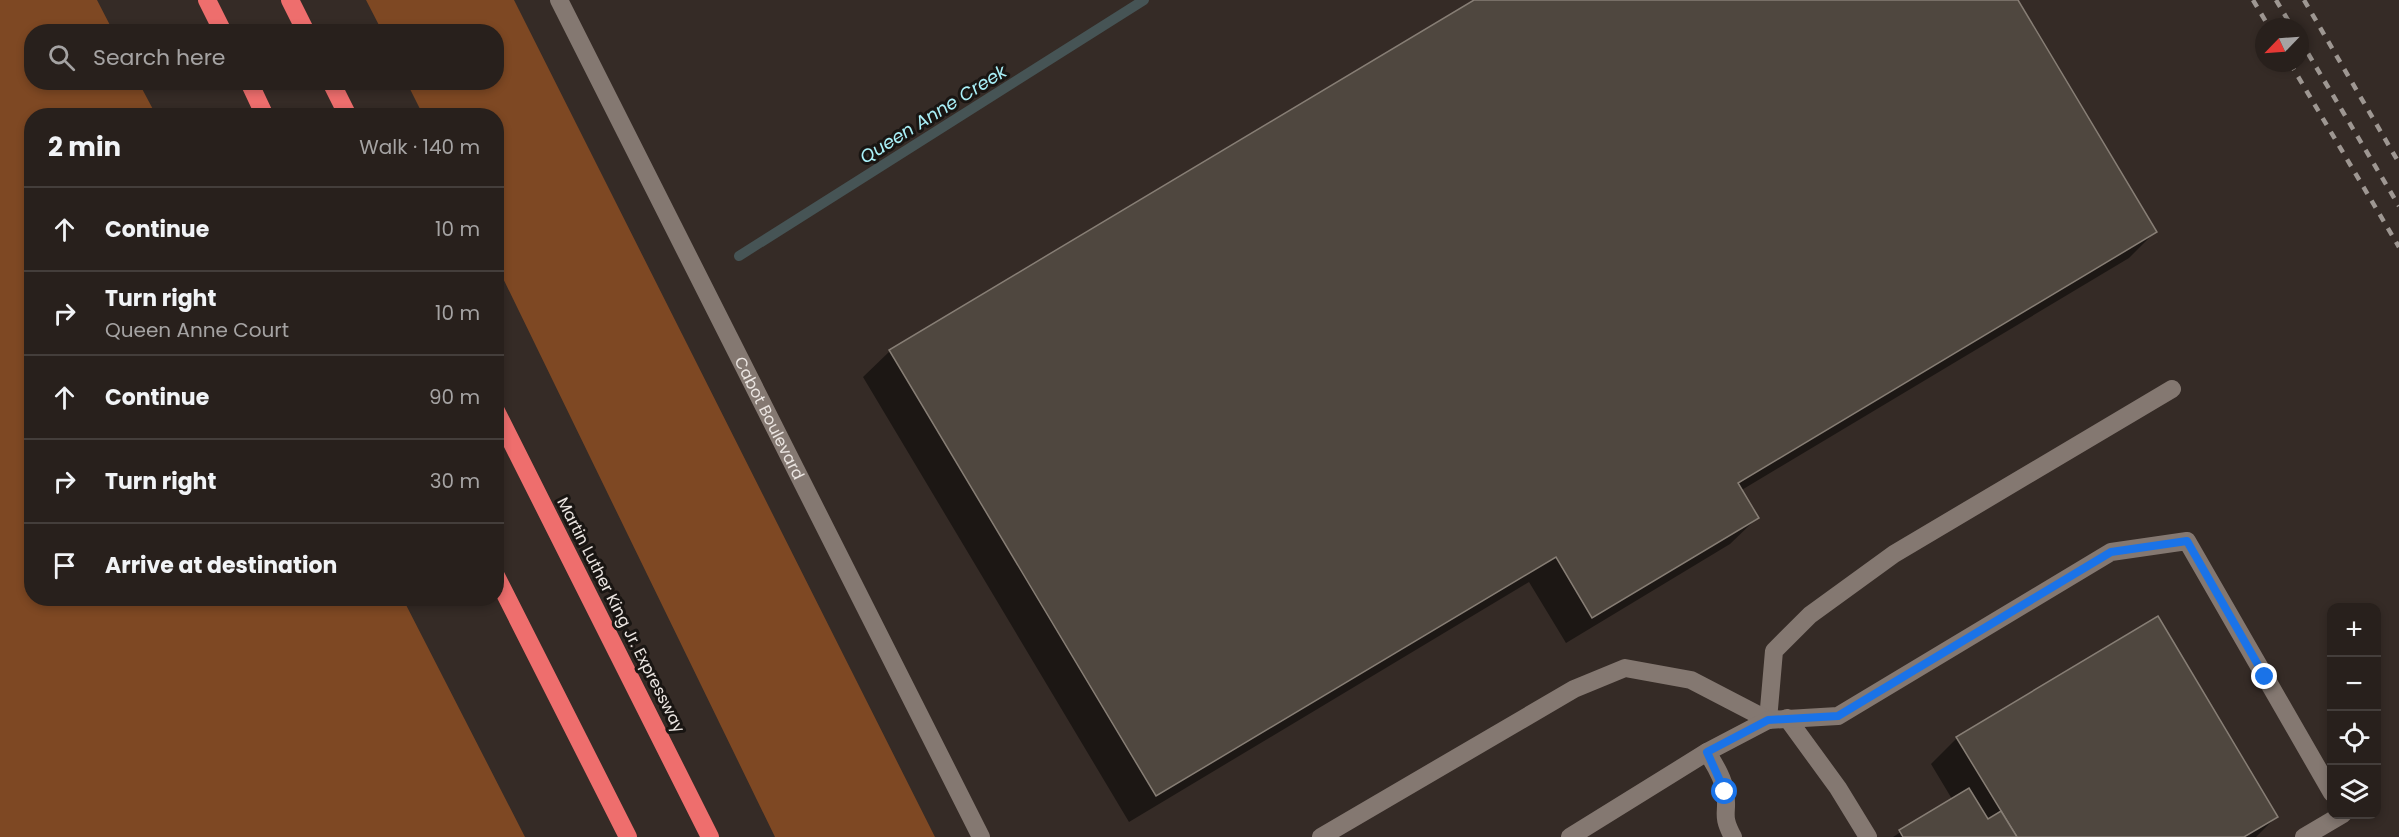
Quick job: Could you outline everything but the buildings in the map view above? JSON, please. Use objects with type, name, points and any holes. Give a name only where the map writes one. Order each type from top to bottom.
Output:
[{"type":"highway","points":[[207,0],[219,24]]},
{"type":"highway","points":[[290,0],[302,24]]},
{"type":"highway","points":[[253,90],[261,108]]},
{"type":"highway","points":[[335,90],[344,108]]},
{"type":"highway","name":"Martin Luther King Jr. Expressway","points":[[504,427],[710,837]]},
{"type":"highway","points":[[504,592],[628,837]]},
{"type":"street","name":"Cabot Boulevard","points":[[559,0],[981,837]]},
{"type":"street","points":[[1768,720],[1774,651],[1810,615],[1894,554],[2172,389]]},
{"type":"street","points":[[1570,837],[1707,752],[1768,720],[1838,716],[2111,552],[2187,541],[2327,786]]},
{"type":"street","points":[[1321,837],[1574,689],[1625,668],[1691,680],[1768,720]]},
{"type":"street","points":[[1787,718],[1838,788],[1868,837]]},
{"type":"street","points":[[1707,752],[1722,781],[1725,792],[1724,820],[1733,837]]},
{"type":"street","points":[[2304,837],[2335,819]]},
{"type":"shaded area","points":[[0,0],[97,0],[109,24],[24,24],[24,90],[143,90],[152,108],[24,108],[24,606],[407,606],[525,837],[0,837]]},
{"type":"shaded area","points":[[366,0],[514,0],[935,837],[775,837],[504,280],[504,108],[420,108],[410,90],[504,90],[504,24],[378,24]]},
{"type":"waterway","name":"Queen Anne Creek","points":[[739,256],[1144,0]]},
{"type":"railway","points":[[2253,0],[2264,18]]},
{"type":"railway","points":[[2276,0],[2287,18]]},
{"type":"railway","points":[[2304,0],[2399,163]]},
{"type":"railway","points":[[2309,55],[2399,206]]},
{"type":"railway","points":[[2295,72],[2399,247]]},
{"type":"route","points":[[1725,792],[1707,752],[1768,720],[1838,716],[2111,552],[2187,541],[2265,677]]}]
